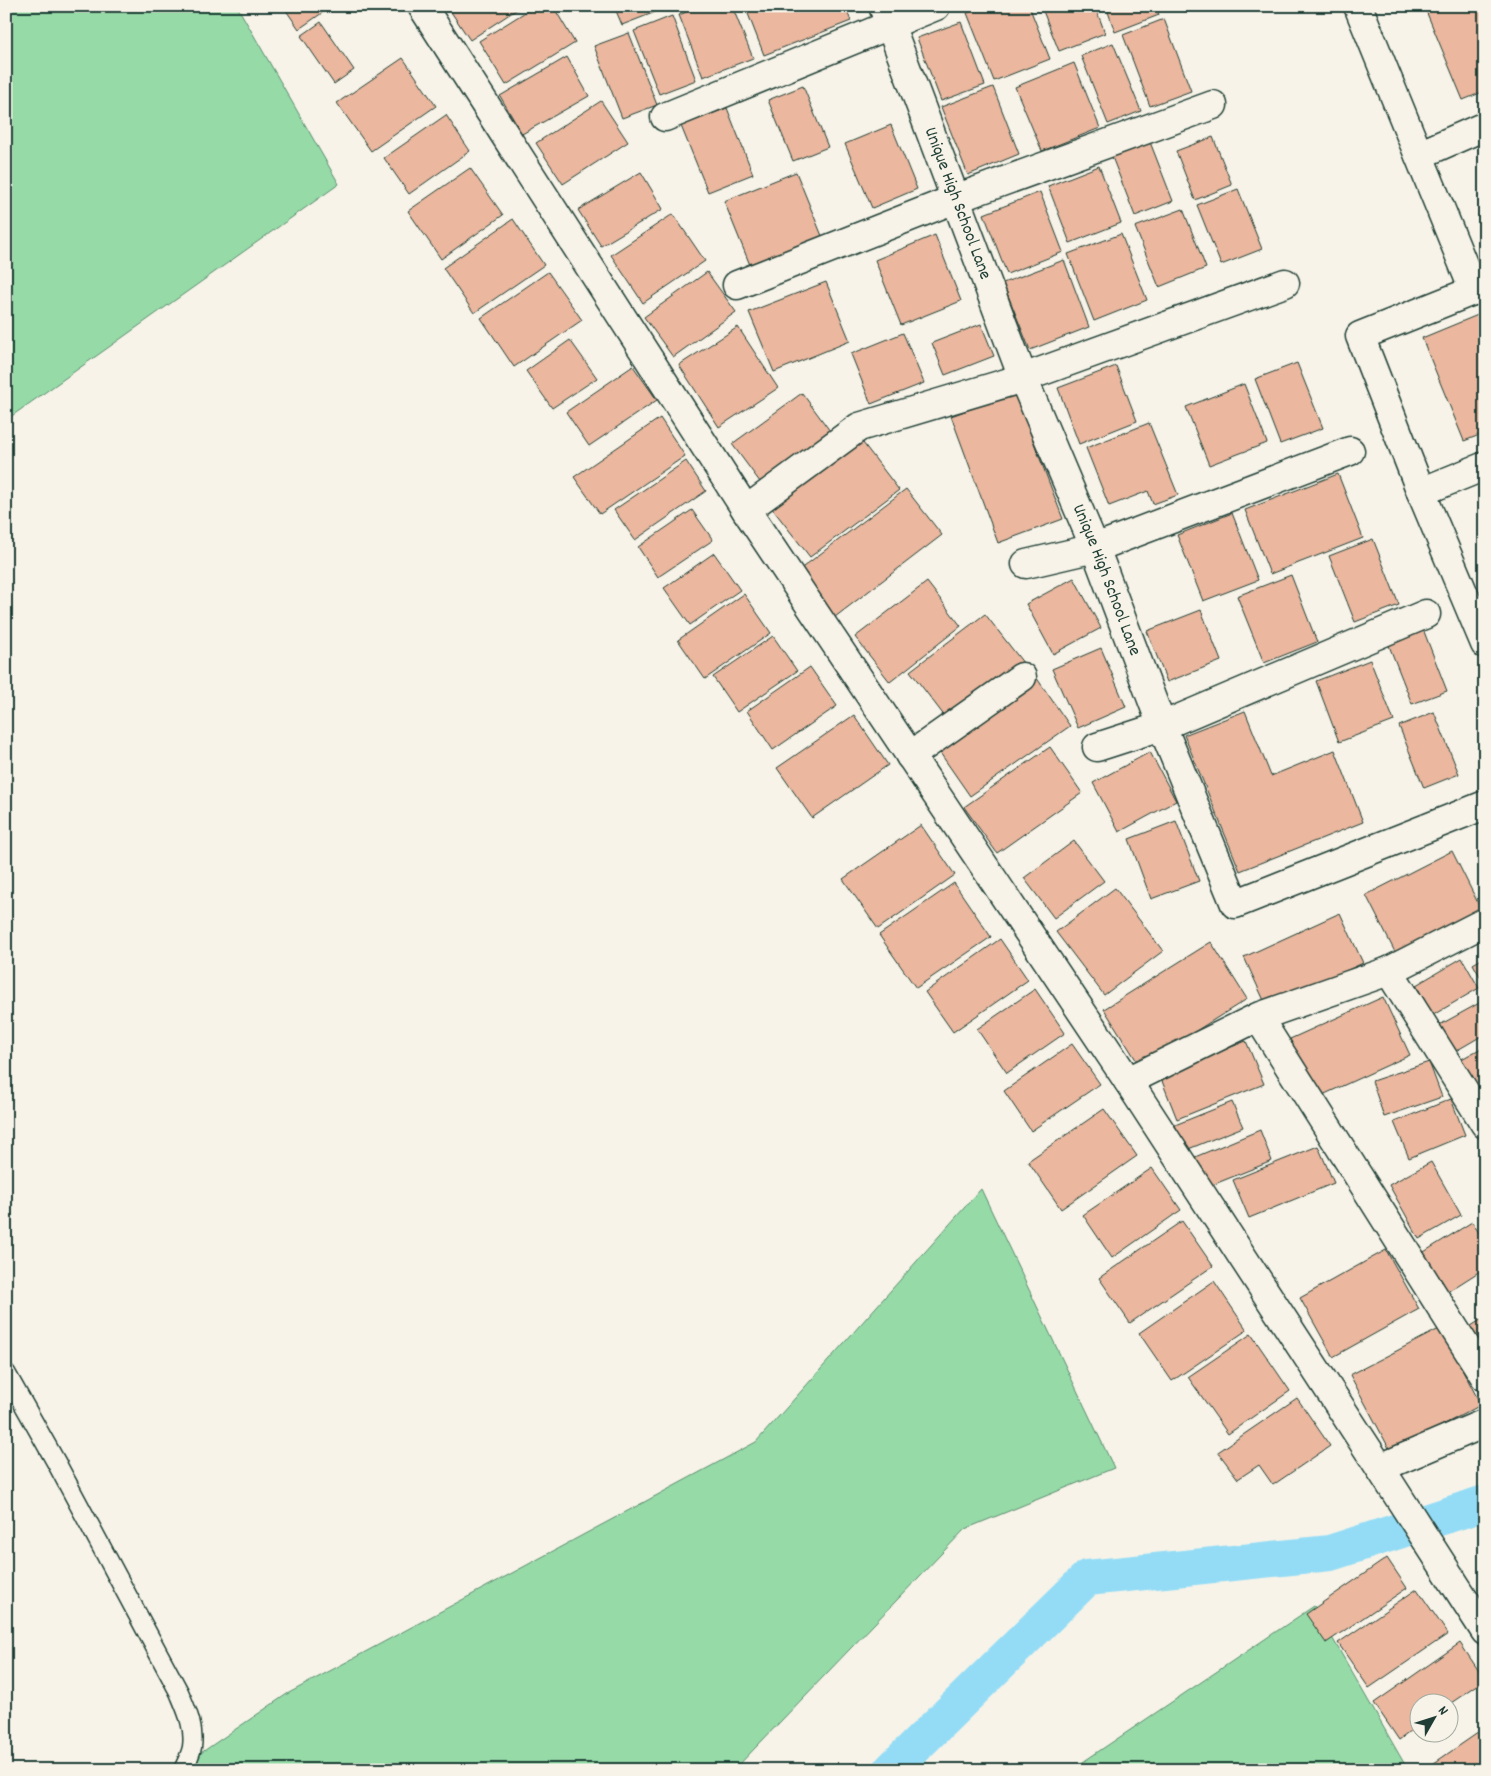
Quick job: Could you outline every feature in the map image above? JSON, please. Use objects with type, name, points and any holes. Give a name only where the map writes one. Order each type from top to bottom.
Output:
[{"type":"street","points":[[422,6],[746,510],[1128,1081],[1485,1631]]},
{"type":"street","points":[[665,117],[886,15],[936,6]]},
{"type":"street","points":[[1361,7],[1419,155],[1479,288],[1360,336],[1421,492],[1485,644]]},
{"type":"street","name":"Unique High School Lane","points":[[886,15],[1023,378],[1095,548],[1162,726],[1235,904],[1485,805]]},
{"type":"street","points":[[737,285],[955,200],[1213,105]]},
{"type":"street","points":[[1419,155],[1485,126]]},
{"type":"street","points":[[746,510],[859,427],[1023,378],[1285,283]]},
{"type":"street","points":[[1026,564],[1095,548],[1350,451]]},
{"type":"street","points":[[1421,492],[1485,466]]},
{"type":"street","points":[[1097,747],[1162,726],[1426,614]]},
{"type":"street","points":[[910,756],[1022,677]]},
{"type":"street","points":[[1128,1081],[1258,1017],[1388,971],[1485,922]]},
{"type":"street","points":[[1388,971],[1485,1124]]},
{"type":"street","points":[[1258,1017],[1485,1377]]},
{"type":"street","points":[[1380,1468],[1485,1423]]},
{"type":"lane","points":[[6,1373],[56,1462],[178,1692],[189,1717],[192,1734],[192,1748],[183,1770]]},
{"type":"green space","points":[[6,6],[237,6],[339,184],[6,420]]},
{"type":"green space","points":[[981,1189],[1114,1468],[965,1529],[734,1770],[176,1770],[287,1694],[756,1442]]},
{"type":"green space","points":[[1314,1606],[1408,1770],[1071,1770]]},
{"type":"building","points":[[283,6],[332,6],[299,29]]},
{"type":"building","points":[[454,6],[522,6],[470,40],[449,9]]},
{"type":"building","points":[[535,6],[553,6],[575,43],[506,85],[479,41]]},
{"type":"building","points":[[614,6],[671,6],[622,25]]},
{"type":"building","points":[[701,6],[732,6],[753,58],[703,77],[679,15]]},
{"type":"building","points":[[745,6],[845,6],[851,21],[764,55]]},
{"type":"building","points":[[986,6],[1029,6],[1050,59],[994,81],[967,13]]},
{"type":"building","points":[[1041,6],[1095,6],[1105,33],[1059,51]]},
{"type":"building","points":[[1106,6],[1156,6],[1159,15],[1115,32]]},
{"type":"building","points":[[1424,6],[1485,6],[1485,91],[1463,100]]},
{"type":"building","points":[[672,16],[696,80],[659,94],[634,31]]},
{"type":"building","points":[[1164,19],[1191,91],[1150,106],[1123,35]]},
{"type":"building","points":[[321,22],[354,70],[334,84],[301,36]]},
{"type":"building","points":[[961,22],[985,85],[941,101],[917,38]]},
{"type":"building","points":[[629,33],[657,105],[622,118],[594,46]]},
{"type":"building","points":[[1113,43],[1141,111],[1108,124],[1081,56]]},
{"type":"building","points":[[567,57],[589,96],[522,134],[500,96]]},
{"type":"building","points":[[403,58],[436,106],[371,151],[337,103]]},
{"type":"building","points":[[1074,63],[1100,128],[1042,151],[1015,87]]},
{"type":"building","points":[[803,86],[828,147],[793,161],[768,100]]},
{"type":"building","points":[[993,87],[1019,154],[968,175],[941,107]]},
{"type":"building","points":[[601,101],[628,142],[563,184],[536,143]]},
{"type":"building","points":[[727,108],[753,174],[708,192],[681,126]]},
{"type":"building","points":[[446,115],[470,151],[409,194],[384,158]]},
{"type":"building","points":[[891,125],[917,189],[872,208],[845,144]]},
{"type":"building","points":[[1213,137],[1232,185],[1195,200],[1176,151]]},
{"type":"building","points":[[1150,142],[1173,201],[1135,216],[1112,157]]},
{"type":"building","points":[[1099,166],[1121,223],[1070,243],[1048,186]]},
{"type":"building","points":[[470,168],[503,215],[441,259],[408,211]]},
{"type":"building","points":[[641,172],[663,209],[601,246],[578,210]]},
{"type":"building","points":[[796,172],[822,236],[750,265],[724,201]]},
{"type":"building","points":[[1238,189],[1262,249],[1221,265],[1197,205]]},
{"type":"building","points":[[1040,192],[1063,252],[1007,274],[984,214]]},
{"type":"building","points":[[1183,209],[1206,268],[1159,287],[1135,227]]},
{"type":"building","points":[[673,214],[705,261],[643,303],[611,255]]},
{"type":"building","points":[[513,219],[544,265],[474,313],[443,268]]},
{"type":"building","points":[[1121,234],[1147,300],[1094,321],[1068,254]]},
{"type":"building","points":[[935,235],[961,301],[901,325],[875,260]]},
{"type":"building","points":[[1064,260],[1089,327],[1030,350],[1003,283]]},
{"type":"building","points":[[548,272],[582,320],[514,367],[481,318]]},
{"type":"building","points":[[707,272],[736,312],[673,357],[644,317]]},
{"type":"building","points":[[826,282],[850,341],[774,372],[749,312]]},
{"type":"building","points":[[1485,312],[1485,433],[1464,441],[1422,338]]},
{"type":"building","points":[[981,324],[994,356],[945,375],[932,343]]},
{"type":"building","points":[[738,327],[778,388],[719,427],[679,365]]},
{"type":"building","points":[[903,333],[924,383],[871,404],[851,354]]},
{"type":"building","points":[[570,340],[597,378],[552,408],[526,371]]},
{"type":"building","points":[[1297,363],[1323,428],[1280,444],[1255,379]]},
{"type":"building","points":[[633,366],[657,400],[589,446],[566,412]]},
{"type":"building","points":[[1116,366],[1137,421],[1079,444],[1058,388]]},
{"type":"building","points":[[1244,384],[1267,443],[1209,465],[1186,407]]},
{"type":"building","points":[[802,393],[833,435],[763,486],[732,444]]},
{"type":"building","points":[[1015,393],[1063,519],[998,543],[951,416]]},
{"type":"building","points":[[660,418],[685,456],[600,514],[574,477]]},
{"type":"building","points":[[1149,423],[1178,495],[1153,504],[1148,491],[1109,506],[1086,448]]},
{"type":"building","points":[[860,439],[899,490],[810,557],[771,507]]},
{"type":"building","points":[[686,461],[706,491],[635,540],[614,510]]},
{"type":"building","points":[[1338,474],[1363,538],[1270,574],[1245,510]]},
{"type":"building","points":[[906,489],[942,535],[835,617],[799,570]]},
{"type":"building","points":[[692,510],[713,540],[658,577],[638,547]]},
{"type":"building","points":[[1232,513],[1258,580],[1203,601],[1177,535]]},
{"type":"building","points":[[1373,539],[1399,605],[1355,622],[1329,556]]},
{"type":"building","points":[[714,553],[740,590],[690,625],[664,588]]},
{"type":"building","points":[[1291,575],[1317,642],[1264,663],[1237,596]]},
{"type":"building","points":[[1074,578],[1101,628],[1053,654],[1026,604]]},
{"type":"building","points":[[927,582],[961,626],[890,682],[855,637]]},
{"type":"building","points":[[744,594],[771,633],[705,679],[678,640]]},
{"type":"building","points":[[1201,610],[1221,661],[1167,682],[1147,631]]},
{"type":"building","points":[[985,614],[1024,664],[949,722],[910,671]]},
{"type":"building","points":[[1423,629],[1447,691],[1412,704],[1388,643]]},
{"type":"building","points":[[773,636],[797,671],[737,712],[713,677]]},
{"type":"building","points":[[1101,648],[1126,707],[1078,728],[1052,669]]},
{"type":"building","points":[[1370,660],[1394,721],[1339,742],[1316,681]]},
{"type":"building","points":[[810,667],[837,706],[773,750],[747,711]]},
{"type":"building","points":[[1036,677],[1070,726],[970,796],[936,747]]},
{"type":"building","points":[[1245,711],[1271,776],[1335,750],[1363,822],[1240,871],[1184,735]]},
{"type":"building","points":[[1434,712],[1459,774],[1424,788],[1399,726]]},
{"type":"building","points":[[854,715],[888,765],[812,818],[777,768]]},
{"type":"building","points":[[1050,747],[1082,793],[997,853],[964,807]]},
{"type":"building","points":[[1150,752],[1176,801],[1119,832],[1093,783]]},
{"type":"building","points":[[1176,821],[1199,881],[1151,899],[1129,839]]},
{"type":"building","points":[[921,825],[955,875],[878,929],[843,879]]},
{"type":"building","points":[[1074,841],[1104,881],[1054,918],[1024,878]]},
{"type":"building","points":[[1452,851],[1483,913],[1397,956],[1366,895]]},
{"type":"building","points":[[954,883],[991,937],[916,988],[879,935]]},
{"type":"building","points":[[1115,888],[1163,951],[1104,995],[1056,932]]},
{"type":"building","points":[[1340,913],[1363,963],[1267,1007],[1244,957]]},
{"type":"building","points":[[1000,939],[1028,980],[953,1032],[925,992]]},
{"type":"building","points":[[1211,942],[1247,999],[1140,1066],[1104,1009]]},
{"type":"building","points":[[1485,957],[1485,985],[1473,964]]},
{"type":"building","points":[[1462,958],[1479,988],[1433,1015],[1416,985]]},
{"type":"building","points":[[1035,989],[1065,1033],[1007,1073],[977,1029]]},
{"type":"building","points":[[1383,997],[1410,1055],[1316,1098],[1290,1039]]},
{"type":"building","points":[[1483,1001],[1485,1005],[1485,1034],[1449,1055],[1434,1028]]},
{"type":"building","points":[[1246,1041],[1264,1084],[1177,1119],[1160,1076]]},
{"type":"building","points":[[1072,1044],[1100,1084],[1031,1131],[1004,1091]]},
{"type":"building","points":[[1485,1046],[1485,1082],[1474,1088],[1458,1061]]},
{"type":"building","points":[[1429,1062],[1442,1097],[1384,1117],[1372,1081]]},
{"type":"building","points":[[1451,1099],[1465,1135],[1409,1158],[1394,1122]]},
{"type":"building","points":[[1232,1102],[1243,1127],[1186,1150],[1175,1125]]},
{"type":"building","points":[[1104,1109],[1137,1156],[1061,1209],[1028,1161]]},
{"type":"building","points":[[1260,1130],[1272,1161],[1207,1187],[1195,1157]]},
{"type":"building","points":[[1318,1146],[1334,1183],[1249,1218],[1233,1180]]},
{"type":"building","points":[[1431,1162],[1461,1215],[1419,1239],[1389,1185]]},
{"type":"building","points":[[1152,1168],[1181,1210],[1112,1258],[1083,1215]]},
{"type":"building","points":[[1182,1221],[1213,1266],[1130,1323],[1099,1278]]},
{"type":"building","points":[[1472,1222],[1485,1242],[1485,1268],[1444,1294],[1419,1255]]},
{"type":"building","points":[[1386,1250],[1419,1309],[1333,1357],[1300,1298]]},
{"type":"building","points":[[1214,1281],[1247,1330],[1172,1381],[1139,1333]]},
{"type":"building","points":[[1485,1317],[1485,1360],[1465,1330]]},
{"type":"building","points":[[1441,1328],[1481,1405],[1391,1452],[1350,1375]]},
{"type":"building","points":[[1251,1334],[1290,1391],[1228,1434],[1188,1377]]},
{"type":"building","points":[[1297,1398],[1330,1446],[1273,1485],[1259,1465],[1238,1479],[1218,1452]]},
{"type":"building","points":[[1387,1558],[1407,1588],[1326,1643],[1306,1614]]},
{"type":"building","points":[[1417,1589],[1448,1634],[1369,1688],[1338,1643]]},
{"type":"building","points":[[1460,1643],[1485,1680],[1458,1698],[1458,1694],[1408,1694],[1408,1733],[1399,1740],[1374,1703]]},
{"type":"building","points":[[1485,1728],[1485,1770],[1424,1770]]},
{"type":"waterway","points":[[891,1770],[1087,1578],[1330,1553],[1485,1503]]}]
